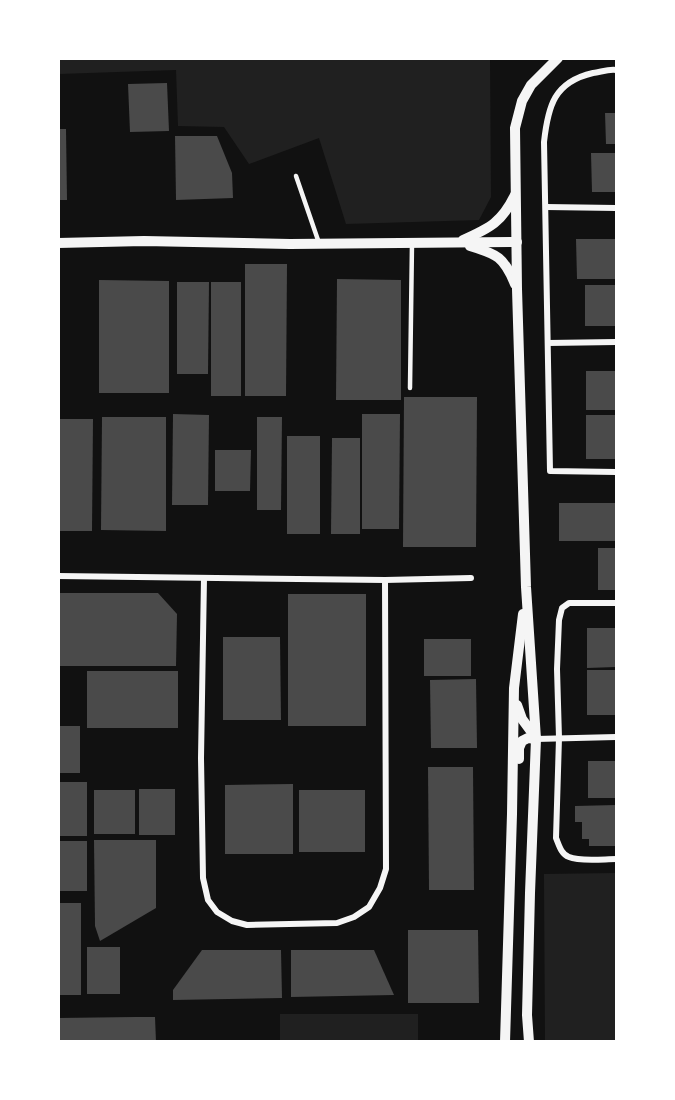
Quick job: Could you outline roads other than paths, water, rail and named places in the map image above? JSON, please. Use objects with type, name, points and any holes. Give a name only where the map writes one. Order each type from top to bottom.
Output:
[{"type":"street","points":[[529,1041],[530,904],[536,739],[526,587],[517,289],[515,128],[522,101],[531,86],[558,58]]},
{"type":"street","points":[[616,69],[580,76],[563,88],[551,103],[546,118],[544,142],[550,471],[616,472]]},
{"type":"street","points":[[458,242],[495,224],[507,211],[516,192]]},
{"type":"street","points":[[546,207],[616,208]]},
{"type":"street","points":[[458,242],[498,257],[508,267],[517,289]]},
{"type":"street","points":[[58,243],[517,242]]},
{"type":"street","points":[[549,343],[616,342]]},
{"type":"street","points":[[58,576],[385,580],[471,578]]},
{"type":"street","points":[[204,578],[201,758],[203,878],[208,900],[217,912],[232,921],[247,925],[337,923],[354,917],[369,907],[380,888],[386,869],[385,580]]},
{"type":"street","points":[[506,1041],[514,688],[526,587]]},
{"type":"street","points":[[616,603],[569,603],[562,608],[558,629],[559,738],[556,838],[560,850],[568,857],[616,859]]},
{"type":"street","points":[[514,688],[522,719],[536,739]]},
{"type":"street","points":[[512,814],[518,793],[519,748],[522,741],[528,738],[616,737]]},
{"type":"lane","points":[[296,176],[319,243]]},
{"type":"lane","points":[[410,388],[412,243]]}]
